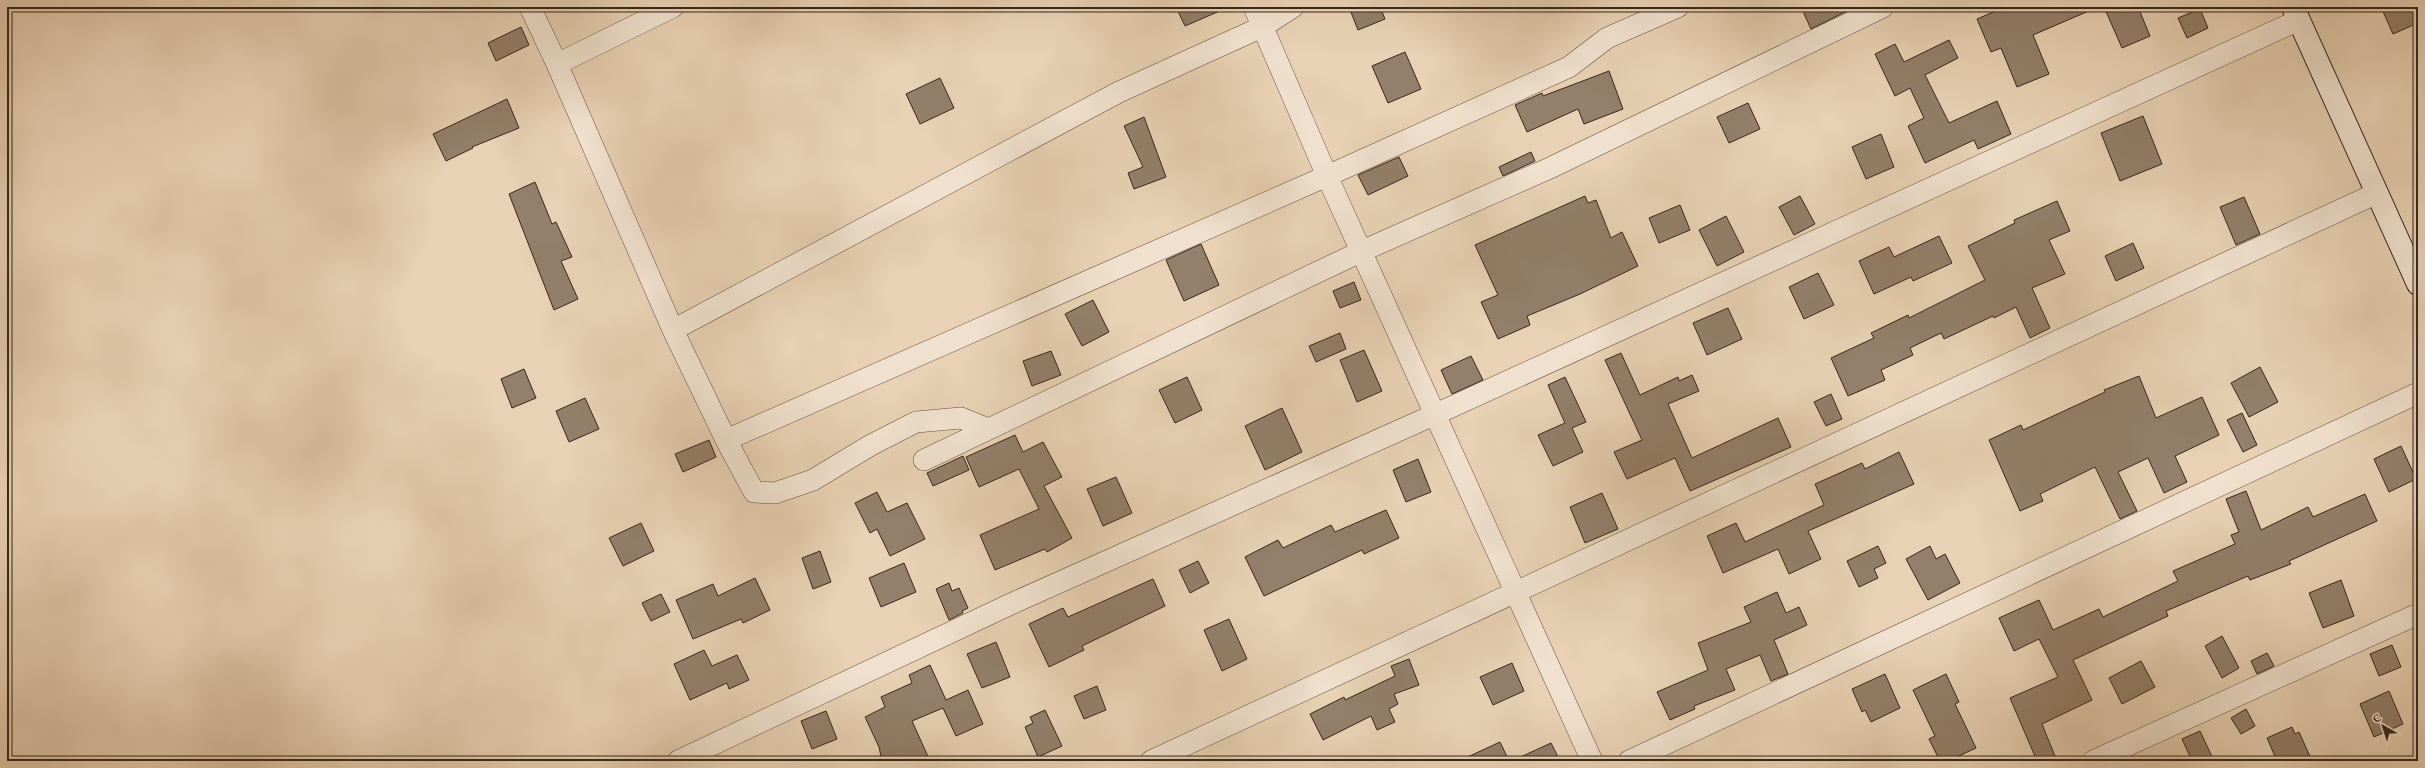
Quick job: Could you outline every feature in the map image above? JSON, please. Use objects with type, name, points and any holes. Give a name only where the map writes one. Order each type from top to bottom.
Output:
[{"type":"street","points":[[530,7],[557,64],[673,330],[726,440],[754,492],[776,492],[813,480],[871,445],[916,422],[960,418],[988,429]]},
{"type":"street","points":[[557,64],[673,7]]},
{"type":"street","points":[[1254,7],[1264,26],[1327,176],[1592,761]]},
{"type":"street","points":[[673,330],[1119,92],[1264,26],[1293,7]]},
{"type":"street","points":[[726,440],[1327,176],[1569,67],[1607,38],[1678,7]]},
{"type":"street","points":[[924,460],[1362,251],[1550,168],[1883,7]]},
{"type":"street","points":[[678,761],[1014,603],[1436,414],[2296,13],[2377,194],[2415,271]]},
{"type":"street","points":[[1151,761],[2377,194]]},
{"type":"street","points":[[1629,761],[2418,393]]},
{"type":"street","points":[[2094,761],[2418,614]]},
{"type":"building","points":[[1176,7],[1229,7],[1185,26]]},
{"type":"building","points":[[1349,7],[1380,7],[1385,19],[1358,30]]},
{"type":"building","points":[[1801,7],[1855,7],[1811,29]]},
{"type":"building","points":[[2005,7],[2098,7],[2033,35],[2049,74],[2017,87],[2001,48],[1991,52],[1977,19]]},
{"type":"building","points":[[2104,7],[2138,7],[2150,36],[2122,48]]},
{"type":"building","points":[[2381,7],[2418,7],[2418,23],[2393,34]]},
{"type":"building","points":[[2200,9],[2208,28],[2187,38],[2178,18]]},
{"type":"building","points":[[521,27],[529,45],[496,61],[488,43]]},
{"type":"building","points":[[1949,40],[1958,58],[1925,75],[1949,123],[1997,101],[2011,134],[1978,149],[1974,140],[1925,163],[1908,126],[1924,118],[1910,88],[1895,96],[1875,54],[1895,44],[1904,62]]},
{"type":"building","points":[[1405,52],[1421,89],[1388,103],[1372,66]]},
{"type":"building","points":[[1609,71],[1623,109],[1584,124],[1578,109],[1527,132],[1515,105],[1542,93],[1543,96]]},
{"type":"building","points":[[940,78],[954,108],[920,124],[906,94]]},
{"type":"building","points":[[507,99],[519,128],[472,147],[473,148],[446,161],[433,134]]},
{"type":"building","points":[[1748,103],[1760,129],[1729,143],[1717,117]]},
{"type":"building","points":[[2143,116],[2162,164],[2120,181],[2101,133]]},
{"type":"building","points":[[1144,117],[1166,177],[1134,189],[1128,173],[1143,167],[1124,126]]},
{"type":"building","points":[[1881,134],[1894,167],[1866,179],[1852,147]]},
{"type":"building","points":[[1531,152],[1535,161],[1503,176],[1499,167]]},
{"type":"building","points":[[1399,157],[1408,176],[1368,195],[1358,175]]},
{"type":"building","points":[[535,182],[552,224],[556,222],[572,257],[561,261],[578,299],[554,310],[509,194]]},
{"type":"building","points":[[1585,196],[1588,203],[1596,200],[1611,238],[1622,232],[1638,266],[1580,294],[1527,316],[1530,325],[1498,339],[1481,302],[1498,295],[1475,245]]},
{"type":"building","points":[[1800,196],[1815,224],[1794,235],[1779,207]]},
{"type":"building","points":[[2244,197],[2260,234],[2236,245],[2220,207]]},
{"type":"building","points":[[2057,201],[2070,231],[2049,240],[2065,274],[2032,288],[2050,328],[2030,338],[2016,307],[1944,339],[1941,333],[1910,348],[1913,355],[1881,370],[1885,380],[1848,396],[1831,358],[1874,338],[1871,333],[1908,315],[1909,318],[1985,280],[1968,246],[2015,223],[2014,220]]},
{"type":"building","points":[[1680,205],[1690,230],[1659,243],[1649,218]]},
{"type":"building","points":[[1726,216],[1744,252],[1717,266],[1699,230]]},
{"type":"building","points":[[1939,236],[1952,263],[1913,281],[1911,277],[1874,294],[1859,261],[1889,247],[1894,257]]},
{"type":"building","points":[[2133,243],[2144,268],[2116,281],[2105,256]]},
{"type":"building","points":[[1201,244],[1219,285],[1184,301],[1166,260]]},
{"type":"building","points":[[1818,273],[1834,305],[1804,319],[1789,287]]},
{"type":"building","points":[[1354,282],[1361,300],[1340,308],[1333,291]]},
{"type":"building","points":[[1093,300],[1109,332],[1082,346],[1065,314]]},
{"type":"building","points":[[1728,308],[1742,339],[1707,355],[1693,323]]},
{"type":"building","points":[[1340,333],[1346,349],[1316,362],[1309,346]]},
{"type":"building","points":[[1364,350],[1382,391],[1357,402],[1340,360]]},
{"type":"building","points":[[1051,351],[1061,375],[1032,386],[1023,361]]},
{"type":"building","points":[[1621,353],[1640,395],[1678,377],[1679,381],[1692,375],[1699,391],[1668,404],[1692,458],[1778,418],[1791,447],[1690,491],[1675,458],[1627,479],[1614,452],[1642,440],[1605,360]]},
{"type":"building","points":[[1471,356],[1483,380],[1452,394],[1441,370]]},
{"type":"building","points":[[2260,367],[2278,402],[2249,417],[2231,383]]},
{"type":"building","points":[[524,369],[536,398],[512,408],[501,379]]},
{"type":"building","points":[[2139,376],[2156,418],[2202,397],[2219,435],[2175,456],[2187,482],[2164,493],[2148,458],[2118,472],[2137,511],[2120,519],[2095,467],[2040,494],[2043,501],[2020,511],[1989,440],[2021,425],[2023,430],[2105,392],[2104,390]]},
{"type":"building","points":[[1187,377],[1202,410],[1175,423],[1159,390]]},
{"type":"building","points":[[1565,377],[1586,422],[1572,428],[1583,452],[1553,466],[1538,435],[1565,423],[1548,385]]},
{"type":"building","points":[[1831,394],[1842,419],[1826,426],[1814,402]]},
{"type":"building","points":[[585,398],[599,429],[569,442],[556,411]]},
{"type":"building","points":[[1282,408],[1302,452],[1265,470],[1245,426]]},
{"type":"building","points":[[2242,413],[2257,445],[2243,452],[2227,420]]},
{"type":"building","points":[[1015,435],[1023,452],[1043,442],[1062,477],[1044,486],[1072,538],[1047,552],[1045,549],[995,570],[980,535],[1039,509],[1019,469],[979,487],[966,457]]},
{"type":"building","points":[[709,440],[716,457],[683,472],[675,454]]},
{"type":"building","points":[[2401,446],[2416,479],[2389,492],[2374,459]]},
{"type":"building","points":[[1899,452],[1914,484],[1808,531],[1821,559],[1789,574],[1778,549],[1723,573],[1707,536],[1736,523],[1745,542],[1824,505],[1815,484],[1862,463],[1865,469]]},
{"type":"building","points":[[963,456],[969,470],[933,486],[927,473]]},
{"type":"building","points":[[1418,459],[1431,492],[1406,502],[1393,470]]},
{"type":"building","points":[[1116,477],[1132,513],[1103,526],[1087,489]]},
{"type":"building","points":[[2246,491],[2261,530],[2308,507],[2313,517],[2365,494],[2377,521],[2289,561],[2291,564],[2250,580],[2248,576],[2166,611],[2168,616],[2073,660],[2092,700],[2042,724],[2057,761],[2037,761],[2010,698],[2058,677],[2039,639],[2014,651],[1999,618],[2039,600],[2053,630],[2099,609],[2103,617],[2178,581],[2173,571],[2235,544],[2231,535],[2239,532],[2226,499]]},
{"type":"building","points":[[877,492],[887,512],[907,503],[925,539],[890,556],[877,529],[870,533],[855,503]]},
{"type":"building","points":[[1602,493],[1618,529],[1585,543],[1570,507]]},
{"type":"building","points":[[1386,510],[1399,538],[1364,554],[1362,550],[1264,596],[1245,557],[1278,540],[1283,548],[1331,525],[1335,532]]},
{"type":"building","points":[[641,523],[654,551],[623,566],[609,538]]},
{"type":"building","points":[[1878,546],[1886,563],[1874,569],[1878,578],[1859,587],[1847,561]]},
{"type":"building","points":[[1930,546],[1936,559],[1945,554],[1960,583],[1928,600],[1906,559]]},
{"type":"building","points":[[820,551],[831,582],[813,589],[802,558]]},
{"type":"building","points":[[1198,561],[1209,583],[1190,593],[1179,570]]},
{"type":"building","points":[[904,563],[916,592],[881,607],[869,578]]},
{"type":"building","points":[[755,578],[770,610],[743,623],[741,619],[693,639],[676,600],[713,584],[718,596]]},
{"type":"building","points":[[1153,579],[1165,606],[1082,646],[1084,650],[1049,667],[1029,624],[1063,608],[1068,617]]},
{"type":"building","points":[[2341,580],[2354,616],[2323,628],[2309,593]]},
{"type":"building","points":[[949,583],[952,591],[959,588],[968,608],[962,611],[963,613],[949,620],[936,589]]},
{"type":"building","points":[[1777,592],[1786,613],[1799,607],[1807,625],[1774,640],[1788,674],[1771,681],[1760,655],[1726,669],[1735,690],[1694,706],[1695,709],[1670,720],[1657,692],[1708,670],[1698,643],[1751,622],[1744,607]]},
{"type":"building","points":[[661,594],[670,612],[651,621],[642,603]]},
{"type":"building","points":[[1229,619],[1247,659],[1222,671],[1204,630]]},
{"type":"building","points":[[2222,636],[2239,668],[2222,678],[2205,646]]},
{"type":"building","points":[[996,642],[1010,677],[982,688],[967,654]]},
{"type":"building","points":[[2392,645],[2401,667],[2379,676],[2370,654]]},
{"type":"building","points":[[704,650],[712,666],[737,655],[749,680],[729,689],[727,683],[690,700],[674,664]]},
{"type":"building","points":[[2267,653],[2274,666],[2257,674],[2251,661]]},
{"type":"building","points":[[1409,659],[1419,685],[1394,694],[1398,704],[1389,709],[1395,722],[1377,730],[1371,716],[1323,740],[1310,714],[1344,697],[1345,700],[1395,676],[1391,666]]},
{"type":"building","points":[[2141,661],[2155,687],[2122,704],[2109,678]]},
{"type":"building","points":[[1512,663],[1524,691],[1493,705],[1480,677]]},
{"type":"building","points":[[930,665],[946,700],[968,690],[983,724],[956,736],[943,708],[912,721],[930,761],[882,761],[879,747],[865,717],[885,707],[881,697],[912,683],[909,675]]},
{"type":"building","points":[[1885,674],[1900,708],[1871,722],[1865,710],[1862,712],[1852,689]]},
{"type":"building","points":[[1946,674],[1959,702],[1955,704],[1976,748],[1948,761],[1940,761],[1929,739],[1935,736],[1913,690]]},
{"type":"building","points":[[1097,686],[1106,710],[1084,719],[1074,696]]},
{"type":"building","points":[[2389,691],[2403,724],[2374,737],[2360,704]]},
{"type":"building","points":[[2246,709],[2255,726],[2241,734],[2231,718]]},
{"type":"building","points":[[1045,710],[1062,746],[1038,757],[1025,727],[1033,723],[1030,717]]},
{"type":"building","points":[[826,711],[837,739],[812,749],[801,721]]},
{"type":"building","points":[[2292,727],[2295,734],[2299,732],[2312,761],[2277,761],[2267,738]]},
{"type":"building","points":[[2200,731],[2214,761],[2192,761],[2182,739]]},
{"type":"building","points":[[1500,742],[1509,761],[1459,761]]},
{"type":"building","points":[[1551,743],[1560,761],[1512,761]]}]
